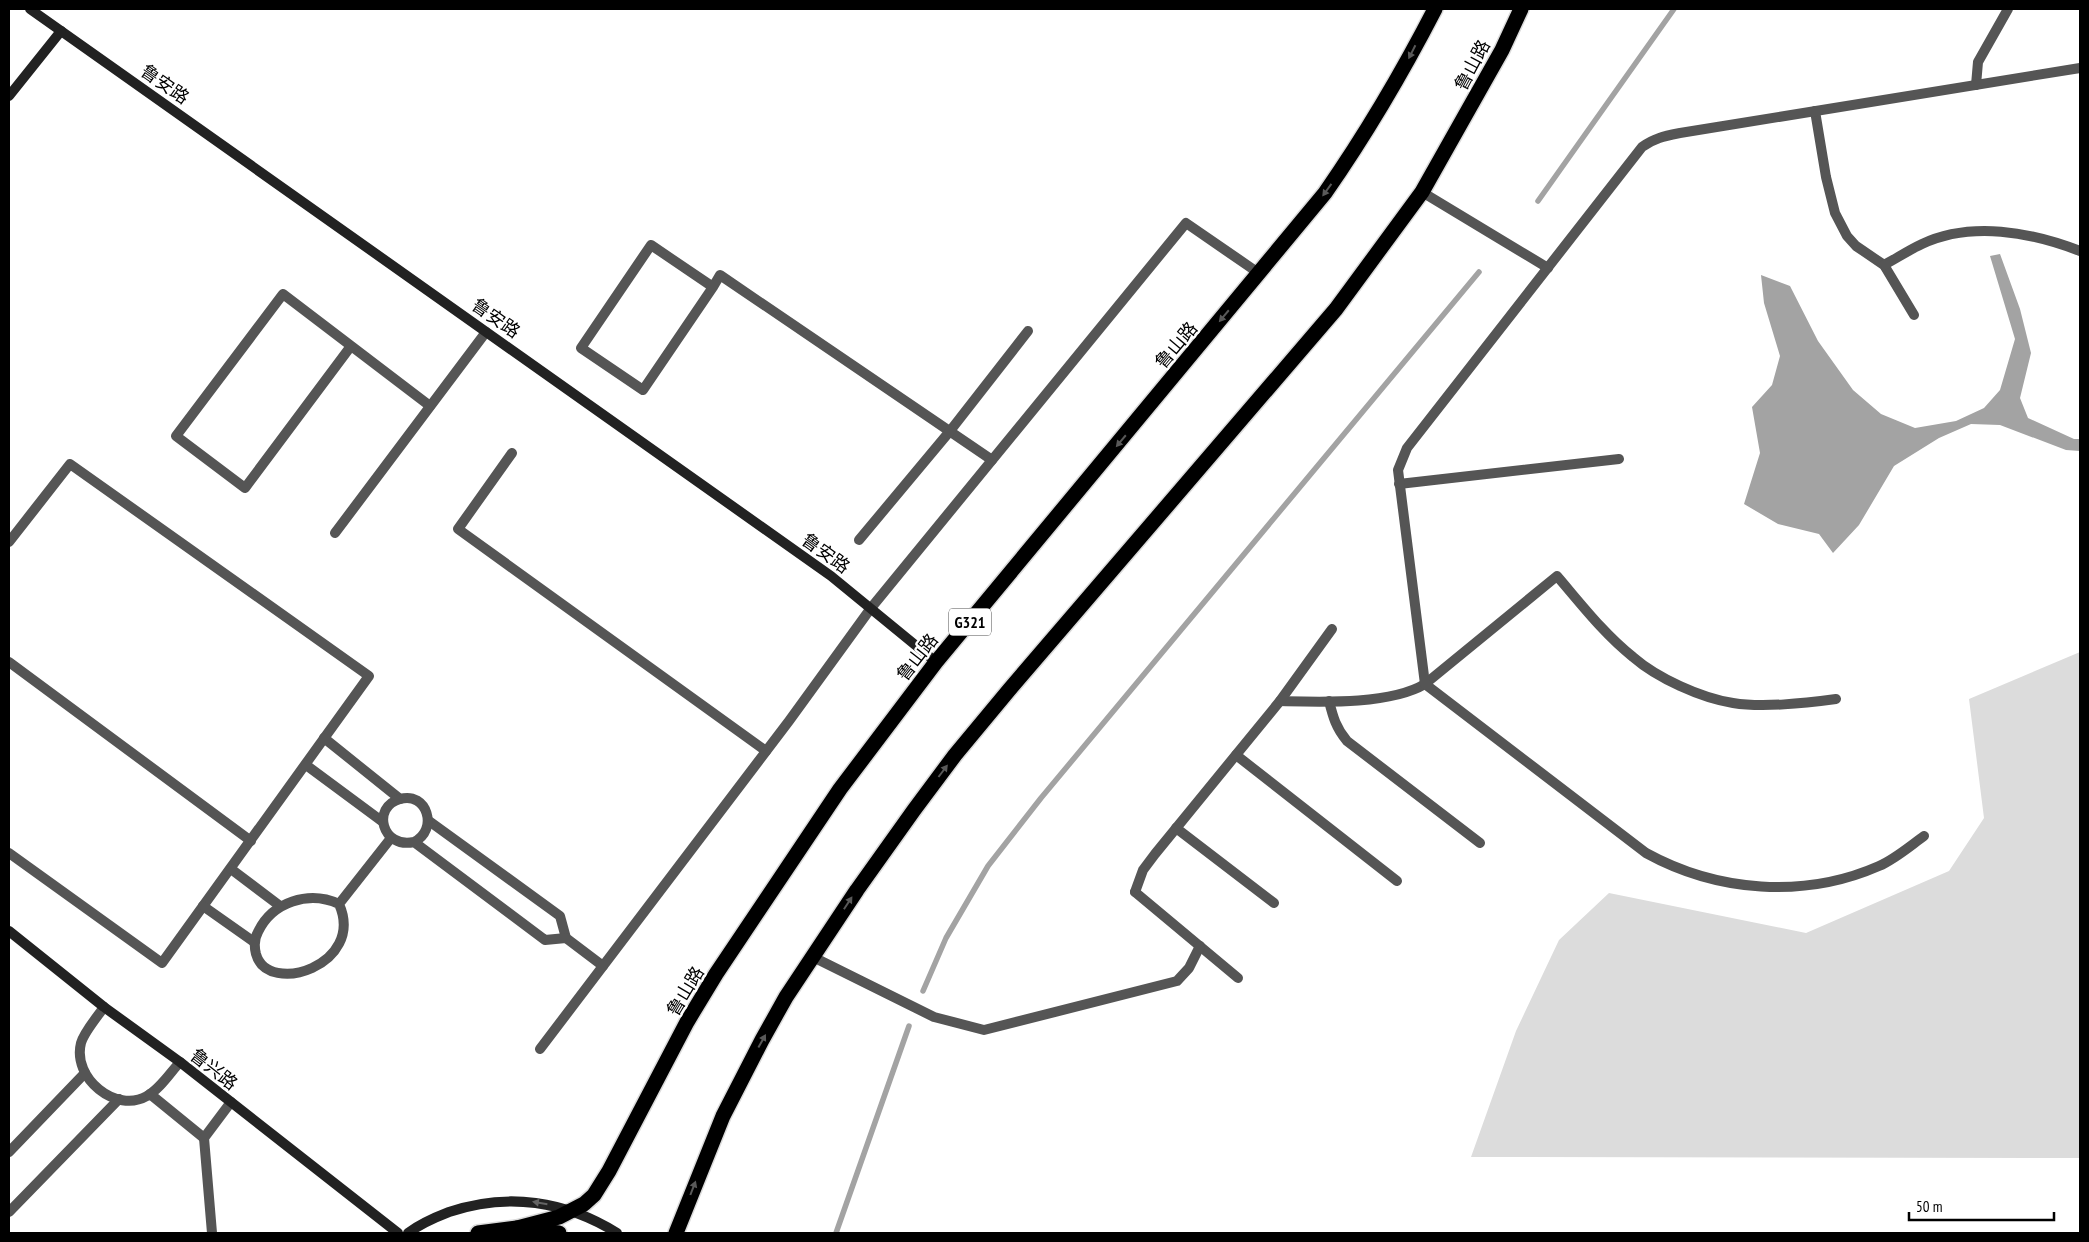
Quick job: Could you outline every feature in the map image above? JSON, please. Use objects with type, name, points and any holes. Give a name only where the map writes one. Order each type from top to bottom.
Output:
[{"type":"highway","name":"鲁山路","points":[[517,1228],[559,1217],[573,1211],[594,1195],[609,1171],[687,1022],[716,974],[840,789],[936,662],[1260,274],[1325,193],[1363,137],[1408,61],[1435,9]]},
{"type":"highway","name":"鲁山路","points":[[676,1233],[723,1116],[782,1006],[857,890],[955,755],[1336,309],[1422,192],[1502,50],[1521,9]]},
{"type":"highway","points":[[478,1233],[517,1228],[559,1233]]},
{"type":"street","name":"鲁安路","points":[[30,9],[831,576],[936,662]]},
{"type":"street","points":[[1976,86],[1978,62],[2008,9]]},
{"type":"street","points":[[9,96],[61,31]]},
{"type":"street","points":[[1924,836],[1880,865],[1836,881],[1785,887],[1755,886],[1713,880],[1681,870],[1646,853],[1425,684],[1398,470],[1407,448],[1642,147],[1649,142],[1665,136],[2080,68]]},
{"type":"street","points":[[1815,111],[1826,177],[1835,213],[1847,236],[1856,246],[1884,265],[1914,315]]},
{"type":"street","points":[[1422,192],[1548,268]]},
{"type":"street","points":[[540,1049],[766,751],[871,608],[1186,223],[1260,274]]},
{"type":"street","points":[[1884,265],[1922,243],[1968,231],[2010,233],[2032,237],[2080,251]]},
{"type":"street","points":[[713,287],[651,245],[582,348],[643,390],[713,287],[720,275],[992,460]]},
{"type":"street","points":[[351,346],[245,488],[176,436],[283,294],[430,406]]},
{"type":"street","points":[[860,540],[950,432],[1028,331]]},
{"type":"street","points":[[335,533],[486,332]]},
{"type":"street","points":[[512,453],[458,529],[766,751]]},
{"type":"street","points":[[1399,484],[1619,459]]},
{"type":"street","points":[[9,853],[162,963],[369,676],[70,464],[10,536]]},
{"type":"street","points":[[1280,701],[1329,701],[1413,691],[1425,684],[1556,576],[1632,657],[1649,669],[1701,694],[1733,703],[1785,703],[1836,698]]},
{"type":"street","points":[[1238,978],[1135,892],[1142,870],[1280,701],[1332,629]]},
{"type":"street","points":[[9,662],[251,841]]},
{"type":"street","points":[[1329,701],[1333,721],[1338,731],[1347,741],[1480,843]]},
{"type":"street","points":[[324,738],[400,799]]},
{"type":"street","points":[[1236,755],[1397,881]]},
{"type":"street","points":[[306,765],[383,822],[391,838],[402,843],[414,842],[424,834],[429,822],[426,810],[418,801],[406,798],[394,801],[386,810],[383,822]]},
{"type":"street","points":[[429,822],[560,916],[566,938],[603,966]]},
{"type":"street","points":[[1176,828],[1274,903]]},
{"type":"street","points":[[339,904],[391,838]]},
{"type":"street","points":[[414,842],[545,940],[566,938]]},
{"type":"street","points":[[230,868],[280,906]]},
{"type":"street","points":[[312,898],[329,899],[339,904],[343,917],[342,936],[336,951],[330,957],[313,967],[291,974],[273,972],[266,969],[257,959],[254,942],[263,924],[280,906],[300,899],[312,898]]},
{"type":"street","points":[[203,906],[254,942]]},
{"type":"street","name":"鲁兴路","points":[[9,931],[104,1007],[180,1062],[398,1233]]},
{"type":"street","points":[[813,957],[934,1017],[984,1030],[1177,980],[1189,968],[1200,946]]},
{"type":"street","points":[[104,1007],[82,1042],[81,1058],[85,1073],[97,1089],[119,1099],[136,1099],[150,1094],[180,1062]]},
{"type":"street","points":[[9,1152],[85,1073]]},
{"type":"street","points":[[150,1094],[204,1138]]},
{"type":"street","points":[[9,1212],[119,1099]]},
{"type":"street","points":[[212,1233],[204,1138],[231,1102]]},
{"type":"street","points":[[408,1233],[441,1215],[479,1204],[518,1201],[538,1202],[573,1211],[617,1233]]},
{"type":"shaded area","points":[[2000,254],[2020,309],[2031,353],[2020,398],[2028,418],[2074,439],[2080,439],[2080,451],[2066,450],[2000,425],[1971,424],[1939,438],[1894,466],[1859,525],[1833,553],[1819,534],[1778,524],[1744,504],[1760,453],[1752,407],[1772,385],[1780,356],[1764,303],[1761,275],[1790,286],[1818,341],[1853,390],[1881,414],[1915,428],[1956,421],[1984,408],[2000,390],[2015,339],[1990,256]]},
{"type":"shaded area","points":[[2080,652],[2080,1158],[1471,1157],[1516,1031],[1559,940],[1609,893],[1806,933],[1949,871],[1984,818],[1969,699]]},
{"type":"waterway","points":[[1538,201],[1674,9]]},
{"type":"waterway","points":[[923,991],[946,938],[988,866],[1041,798],[1479,272]]},
{"type":"waterway","points":[[836,1233],[909,1026]]}]
